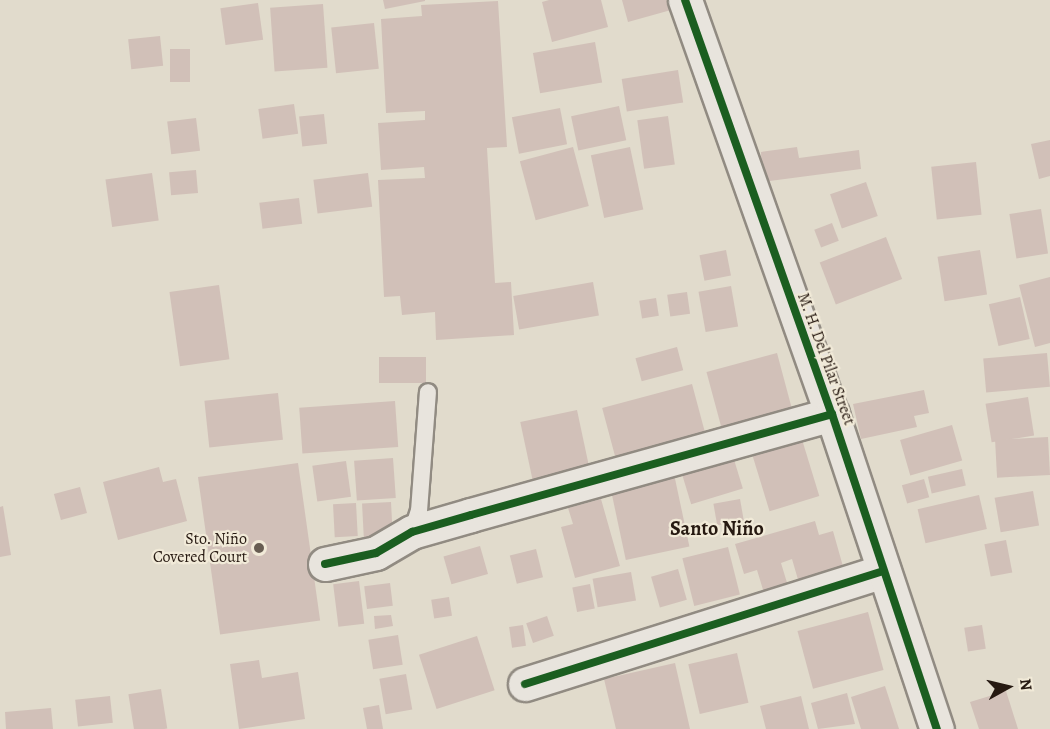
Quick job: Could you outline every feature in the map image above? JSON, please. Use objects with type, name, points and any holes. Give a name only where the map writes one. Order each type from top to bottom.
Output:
[{"type":"street","name":"M. H. Del Pilar Street","points":[[685,0],[832,414],[937,729]]},
{"type":"street","points":[[325,564],[376,553],[412,532],[832,414]]},
{"type":"street","points":[[525,684],[884,571]]},
{"type":"lane","points":[[412,532],[419,511],[428,392]]},
{"type":"building","points":[[383,0],[425,0],[425,1],[385,9]]},
{"type":"building","points":[[601,0],[608,27],[552,42],[542,2]]},
{"type":"building","points":[[622,0],[668,0],[671,10],[628,22]]},
{"type":"building","points":[[498,1],[507,147],[487,148],[495,283],[511,282],[514,335],[436,340],[435,312],[402,315],[400,296],[384,297],[378,180],[425,178],[424,167],[381,170],[378,123],[425,120],[425,111],[386,113],[381,19],[422,16],[421,5]]},
{"type":"building","points":[[258,3],[263,40],[226,45],[220,8]]},
{"type":"building","points":[[323,4],[327,68],[275,72],[270,8]]},
{"type":"building","points":[[374,23],[379,69],[336,73],[331,27]]},
{"type":"building","points":[[160,36],[163,66],[131,69],[128,39]]},
{"type":"building","points":[[595,42],[602,82],[540,93],[533,53]]},
{"type":"building","points":[[170,49],[190,49],[190,82],[170,82]]},
{"type":"building","points":[[678,70],[683,103],[627,112],[622,79]]},
{"type":"building","points":[[294,104],[298,134],[263,139],[258,109]]},
{"type":"building","points":[[619,106],[626,140],[578,150],[571,116]]},
{"type":"building","points":[[560,108],[567,144],[519,154],[512,117]]},
{"type":"building","points":[[324,114],[327,144],[302,146],[299,117]]},
{"type":"building","points":[[668,116],[675,165],[644,169],[637,120]]},
{"type":"building","points":[[196,118],[200,151],[171,154],[167,122]]},
{"type":"building","points":[[1050,140],[1050,176],[1039,179],[1031,144]]},
{"type":"building","points":[[573,147],[589,206],[536,220],[520,161]]},
{"type":"building","points":[[630,147],[643,210],[604,218],[591,155]]},
{"type":"building","points":[[797,147],[799,158],[859,150],[861,169],[762,182],[761,152]]},
{"type":"building","points":[[976,162],[982,215],[937,219],[931,167]]},
{"type":"building","points":[[196,170],[198,193],[171,195],[169,172]]},
{"type":"building","points":[[152,173],[159,221],[112,227],[105,180]]},
{"type":"building","points":[[368,173],[372,207],[318,213],[313,180]]},
{"type":"building","points":[[866,182],[878,216],[842,228],[830,194]]},
{"type":"building","points":[[299,198],[302,224],[262,229],[259,203]]},
{"type":"building","points":[[1041,209],[1048,253],[1016,258],[1009,214]]},
{"type":"building","points":[[832,223],[839,241],[821,248],[814,230]]},
{"type":"building","points":[[886,237],[902,279],[836,304],[820,262]]},
{"type":"building","points":[[726,250],[731,276],[704,281],[699,255]]},
{"type":"building","points":[[980,250],[987,294],[945,301],[938,257]]},
{"type":"building","points":[[1050,277],[1050,343],[1035,347],[1019,285]]},
{"type":"building","points":[[593,282],[599,315],[519,330],[513,296]]},
{"type":"building","points":[[219,285],[229,359],[180,366],[169,292]]},
{"type":"building","points":[[731,286],[738,326],[706,332],[699,292]]},
{"type":"building","points":[[687,292],[690,314],[670,317],[667,295]]},
{"type":"building","points":[[1020,297],[1030,339],[998,346],[989,304]]},
{"type":"building","points":[[656,298],[659,316],[642,318],[639,301]]},
{"type":"building","points":[[677,347],[683,370],[642,381],[635,358]]},
{"type":"building","points":[[777,353],[793,412],[722,431],[706,372]]},
{"type":"building","points":[[1047,353],[1050,387],[986,392],[983,359]]},
{"type":"building","points":[[379,357],[426,357],[426,383],[379,383]]},
{"type":"building","points":[[692,384],[705,433],[615,457],[602,408]]},
{"type":"building","points":[[924,390],[929,413],[914,416],[917,427],[861,439],[853,404]]},
{"type":"building","points":[[278,393],[283,440],[209,447],[204,401]]},
{"type":"building","points":[[1028,397],[1034,436],[992,442],[986,404]]},
{"type":"building","points":[[395,401],[398,447],[302,454],[299,408]]},
{"type":"building","points":[[577,410],[591,475],[534,487],[520,422]]},
{"type":"building","points":[[952,425],[962,461],[910,475],[900,440]]},
{"type":"building","points":[[800,433],[819,496],[770,511],[750,448]]},
{"type":"building","points":[[1048,437],[1050,475],[997,478],[995,440]]},
{"type":"building","points":[[732,453],[743,488],[691,504],[680,469]]},
{"type":"building","points":[[393,458],[396,498],[357,501],[354,461]]},
{"type":"building","points":[[346,461],[351,497],[317,501],[312,466]]},
{"type":"building","name":"Sto. Niño Covered Court","points":[[298,463],[320,620],[220,635],[198,477]]},
{"type":"building","points":[[159,467],[163,482],[176,479],[187,521],[118,540],[103,482]]},
{"type":"building","points":[[962,469],[966,486],[932,493],[928,477]]},
{"type":"building","points":[[674,474],[689,546],[626,560],[610,488]]},
{"type":"building","points":[[924,479],[929,497],[907,504],[902,485]]},
{"type":"building","points":[[80,487],[87,513],[61,520],[54,494]]},
{"type":"building","points":[[1033,491],[1039,525],[1001,532],[995,498]]},
{"type":"building","points":[[979,495],[987,529],[925,543],[918,509]]},
{"type":"building","points":[[601,499],[620,566],[575,578],[561,527],[573,524],[568,508]]},
{"type":"building","points":[[740,499],[744,521],[717,525],[713,504]]},
{"type":"building","points":[[391,502],[393,538],[364,539],[362,504]]},
{"type":"building","points":[[356,503],[358,536],[335,537],[333,504]]},
{"type":"building","points":[[3,506],[11,555],[0,557],[0,507]]},
{"type":"building","points":[[815,521],[819,535],[833,531],[844,570],[799,583],[792,559],[781,563],[788,586],[764,593],[757,570],[744,574],[735,544]]},
{"type":"building","points":[[1006,540],[1012,572],[991,577],[984,544]]},
{"type":"building","points":[[480,546],[488,574],[451,584],[443,556]]},
{"type":"building","points":[[728,547],[740,595],[694,606],[682,558]]},
{"type":"building","points":[[536,549],[543,577],[517,584],[510,556]]},
{"type":"building","points":[[678,569],[687,600],[660,607],[651,577]]},
{"type":"building","points":[[631,572],[636,601],[598,607],[593,579]]},
{"type":"building","points":[[359,581],[364,624],[338,627],[333,584]]},
{"type":"building","points":[[390,583],[393,606],[367,609],[364,586]]},
{"type":"building","points":[[590,584],[595,609],[577,612],[572,587]]},
{"type":"building","points":[[449,597],[452,616],[434,619],[431,600]]},
{"type":"building","points":[[868,612],[884,670],[813,689],[797,631]]},
{"type":"building","points":[[391,615],[393,626],[375,629],[374,616]]},
{"type":"building","points":[[547,616],[554,636],[533,643],[526,623]]},
{"type":"building","points":[[523,625],[526,646],[512,648],[509,627]]},
{"type":"building","points":[[982,625],[986,649],[968,652],[964,628]]},
{"type":"building","points":[[398,635],[403,665],[373,669],[368,640]]},
{"type":"building","points":[[477,636],[495,690],[437,709],[419,655]]},
{"type":"building","points":[[737,653],[748,703],[700,714],[688,664]]},
{"type":"building","points":[[259,660],[262,678],[298,672],[305,719],[239,729],[230,664]]},
{"type":"building","points":[[675,663],[690,729],[616,729],[604,679]]},
{"type":"building","points":[[406,674],[412,709],[386,714],[379,679]]},
{"type":"building","points":[[885,686],[899,729],[861,729],[851,697]]},
{"type":"building","points":[[161,689],[167,729],[134,729],[128,694]]},
{"type":"building","points":[[1006,691],[1018,729],[979,729],[970,702]]},
{"type":"building","points":[[847,693],[855,724],[818,729],[811,703]]},
{"type":"building","points":[[110,696],[113,723],[78,727],[75,700]]},
{"type":"building","points":[[801,696],[809,729],[766,729],[760,706]]},
{"type":"building","points":[[379,705],[383,729],[367,729],[363,708]]},
{"type":"building","points":[[51,708],[53,729],[6,729],[5,712]]},
{"type":"cycle path","points":[[685,0],[832,414],[937,729]]},
{"type":"cycle path","points":[[325,564],[376,553],[412,532],[832,414]]},
{"type":"cycle path","points":[[525,684],[884,571]]},
{"type":"place","name":"Sto. Niño Covered Court","points":[[259,548]]},
{"type":"district","name":"Santo Niño","points":[[717,528]]}]
